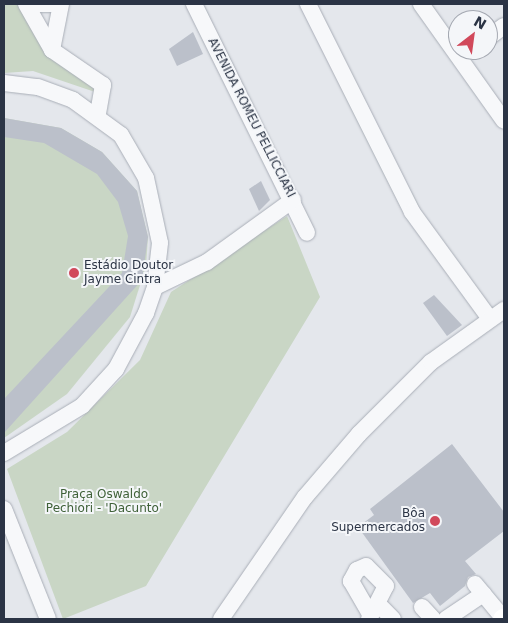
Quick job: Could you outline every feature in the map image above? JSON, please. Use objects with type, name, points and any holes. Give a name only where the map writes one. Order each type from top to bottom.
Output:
[{"type":"street","points":[[26,4],[52,50],[103,85],[105,95],[98,114]]},
{"type":"street","points":[[38,4],[56,4]]},
{"type":"street","points":[[52,50],[61,4]]},
{"type":"street","name":"AVENIDA ROMEU PELLICCIARI","points":[[194,4],[293,200],[307,233]]},
{"type":"street","points":[[308,4],[412,212],[490,318]]},
{"type":"street","points":[[421,4],[448,35]]},
{"type":"street","points":[[469,60],[504,120]]},
{"type":"street","points":[[4,83],[38,87],[98,114],[122,135],[146,178],[160,243],[156,287],[116,369],[96,394],[4,453]]},
{"type":"street","points":[[156,287],[207,262],[293,200]]},
{"type":"street","points":[[221,619],[305,497],[358,434],[431,362],[490,318],[504,310]]},
{"type":"street","points":[[4,509],[7,529],[48,619]]},
{"type":"street","points":[[446,619],[479,589],[504,619]]},
{"type":"street","points":[[372,612],[393,619]]},
{"type":"green space","points":[[4,4],[21,4],[101,89],[95,92],[33,71],[4,73]]},
{"type":"green space","name":"Estádio Doutor Jayme Cintra","points":[[4,118],[61,128],[102,152],[137,191],[148,237],[146,266],[130,317],[67,394],[4,438]]},
{"type":"green space","name":"Praça Oswaldo Pechiori - 'Dacunto'","points":[[287,216],[320,297],[146,586],[63,619],[7,469],[67,432],[140,360],[171,292]]},
{"type":"building","points":[[193,32],[203,54],[177,66],[169,49]]},
{"type":"building","points":[[4,118],[61,128],[102,152],[137,191],[148,237],[142,280],[4,433],[4,399],[122,273],[128,236],[118,202],[97,174],[44,143],[4,137]]},
{"type":"building","points":[[261,181],[270,200],[259,211],[249,189]]},
{"type":"building","points":[[434,295],[462,325],[447,336],[423,303]]},
{"type":"building","name":"Bôa Supermercados","points":[[452,444],[504,512],[504,531],[465,561],[476,574],[468,577],[465,586],[440,606],[430,593],[413,603],[358,527],[374,515],[370,509]]},
{"type":"place","name":"Estádio Doutor Jayme Cintra","points":[[74,273]]},
{"type":"place","name":"Bôa Supermercados","points":[[435,521]]}]
